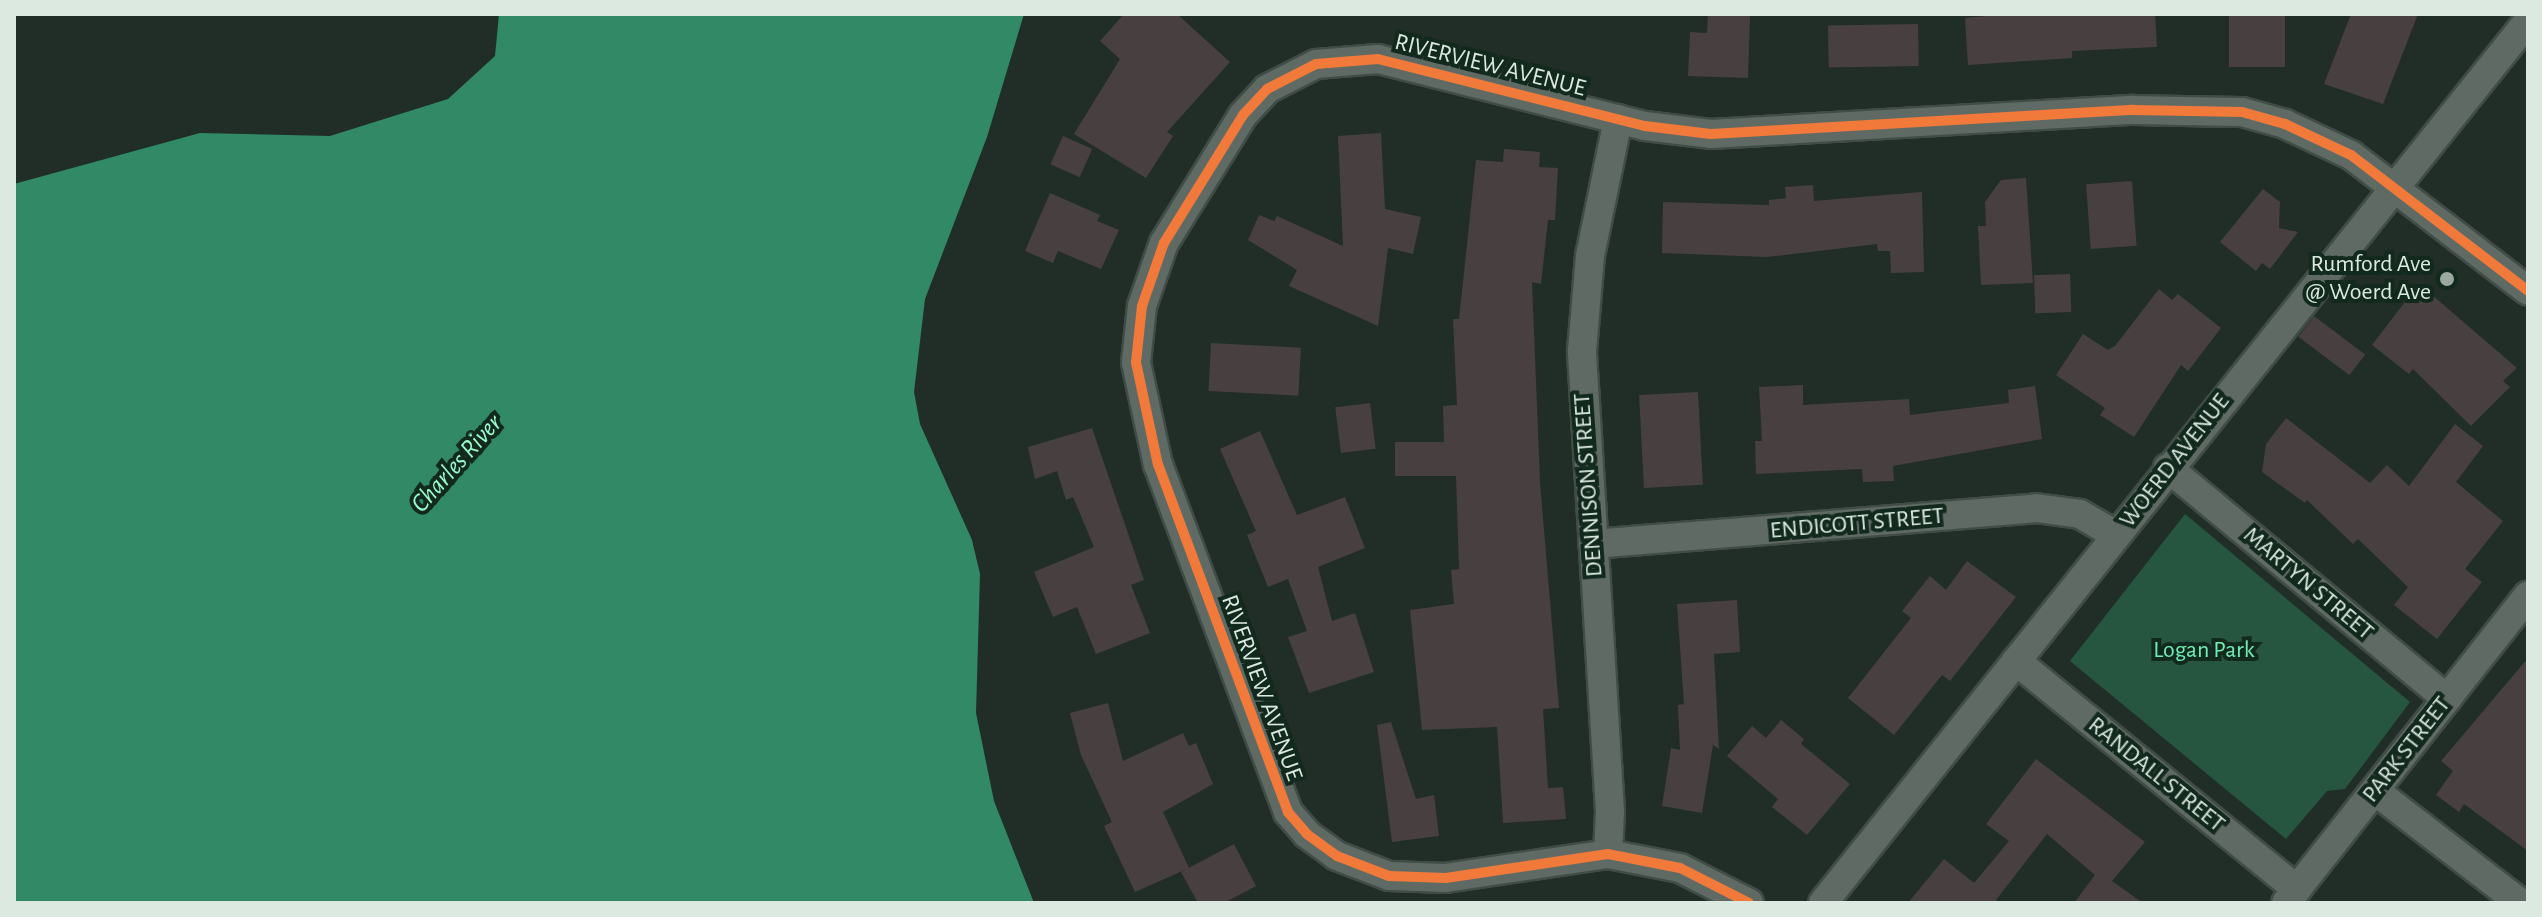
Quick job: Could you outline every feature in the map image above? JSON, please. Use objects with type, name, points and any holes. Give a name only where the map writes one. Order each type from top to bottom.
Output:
[{"type":"street","name":"WOERD AVENUE","points":[[1823,903],[2393,186],[2528,21]]},
{"type":"street","name":"RIVERVIEW AVENUE","points":[[1749,903],[1680,868],[1608,854],[1446,878],[1408,878],[1353,865],[1297,824],[1274,782],[1158,465],[1136,362],[1147,288],[1176,220],[1254,100],[1297,70],[1336,60],[1378,59],[1667,130],[1735,134],[2198,108],[2285,124],[2330,143],[2393,186],[2528,291]]},
{"type":"street","name":"DENNISON STREET","points":[[1608,854],[1610,811],[1593,544],[1584,319],[1590,256],[1618,119]]},
{"type":"street","name":"MARTYN STREET","points":[[2168,468],[2447,699]]},
{"type":"street","name":"ENDICOTT STREET","points":[[1593,544],[2036,508],[2080,514],[2116,535]]},
{"type":"street","name":"PARK STREET","points":[[2292,896],[2528,596]]},
{"type":"street","name":"RANDALL STREET","points":[[2016,661],[2292,896]]},
{"type":"street","points":[[2375,791],[2519,902]]},
{"type":"green space","name":"Logan Park","points":[[2185,514],[2410,702],[2345,789],[2327,791],[2286,839],[2070,661]]},
{"type":"water","name":"Charles River","points":[[499,14],[1024,14],[987,137],[925,299],[914,392],[920,424],[972,540],[980,574],[976,713],[994,801],[1034,903],[14,903],[14,184],[200,133],[330,136],[448,99],[495,56]]},
{"type":"building","points":[[1124,14],[1177,14],[1230,62],[1167,132],[1173,136],[1146,178],[1074,134],[1120,59],[1100,41]]},
{"type":"building","points":[[1708,14],[1750,16],[1748,78],[1688,76],[1690,32],[1707,33]]},
{"type":"building","points":[[2007,14],[2155,14],[2157,47],[2072,51],[2072,58],[1968,65],[1965,18]]},
{"type":"building","points":[[2229,14],[2285,14],[2285,67],[2229,67]]},
{"type":"building","points":[[2351,14],[2418,14],[2383,104],[2324,84]]},
{"type":"building","points":[[1918,24],[1919,66],[1829,68],[1828,26]]},
{"type":"building","points":[[1381,133],[1385,209],[1421,217],[1413,254],[1388,248],[1378,326],[1289,286],[1297,270],[1248,240],[1259,215],[1274,221],[1277,216],[1343,246],[1338,136]]},
{"type":"building","points":[[1063,136],[1092,149],[1080,177],[1050,164]]},
{"type":"building","points":[[1504,149],[1540,152],[1539,167],[1558,168],[1555,220],[1548,220],[1541,284],[1532,282],[1540,482],[1559,708],[1543,709],[1548,788],[1563,787],[1566,819],[1503,823],[1497,727],[1422,730],[1410,610],[1454,604],[1451,570],[1459,569],[1456,476],[1395,476],[1395,442],[1444,442],[1443,406],[1457,405],[1453,319],[1459,319],[1476,160],[1503,162]]},
{"type":"building","points":[[2026,178],[2033,283],[1981,285],[1978,226],[1986,226],[1985,202],[2001,180]]},
{"type":"building","points":[[2132,181],[2137,246],[2091,249],[2086,184]]},
{"type":"building","points":[[1813,185],[1814,201],[1922,192],[1924,272],[1891,273],[1890,251],[1878,251],[1877,244],[1767,257],[1662,253],[1663,202],[1769,205],[1769,200],[1786,198],[1785,187]]},
{"type":"building","points":[[2263,189],[2280,202],[2279,228],[2298,232],[2270,269],[2262,263],[2256,271],[2220,242]]},
{"type":"building","points":[[1050,193],[1100,215],[1097,221],[1119,230],[1101,269],[1058,251],[1053,263],[1025,251]]},
{"type":"building","points":[[2070,274],[2071,312],[2035,313],[2034,275]]},
{"type":"building","points":[[2424,288],[2517,368],[2503,381],[2510,387],[2471,426],[2413,369],[2409,374],[2372,345],[2408,298],[2413,302]]},
{"type":"building","points":[[2159,289],[2172,300],[2178,294],[2221,328],[2188,371],[2181,365],[2134,437],[2100,415],[2105,408],[2056,375],[2083,334],[2108,350],[2115,346]]},
{"type":"building","points":[[2314,316],[2365,355],[2349,375],[2298,337]]},
{"type":"building","points":[[1211,343],[1301,348],[1298,396],[1208,391]]},
{"type":"building","points":[[1803,385],[1803,405],[1909,399],[1910,415],[2009,403],[2008,390],[2035,386],[2042,439],[1893,466],[1894,481],[1863,482],[1862,469],[1756,474],[1755,441],[1762,441],[1759,387]]},
{"type":"building","points":[[1698,392],[1703,485],[1644,488],[1639,395]]},
{"type":"building","points":[[1370,403],[1376,449],[1341,453],[1335,407]]},
{"type":"building","points":[[2286,418],[2370,483],[2387,465],[2409,486],[2455,424],[2483,446],[2456,482],[2503,521],[2465,569],[2482,582],[2437,639],[2394,605],[2408,587],[2358,539],[2353,544],[2307,500],[2305,503],[2262,472],[2266,444]]},
{"type":"building","points":[[1092,428],[1144,580],[1131,585],[1150,633],[1096,654],[1077,607],[1053,617],[1034,572],[1094,547],[1073,497],[1066,500],[1057,471],[1035,479],[1028,447]]},
{"type":"building","points":[[1260,431],[1297,515],[1345,497],[1365,548],[1318,567],[1332,621],[1355,613],[1374,672],[1309,693],[1288,637],[1307,631],[1288,579],[1268,587],[1247,535],[1256,531],[1220,449]]},
{"type":"building","points":[[1967,561],[2016,597],[1950,681],[1942,675],[1894,735],[1848,698],[1911,618],[1902,611],[1930,576],[1946,590]]},
{"type":"building","points":[[1737,600],[1740,652],[1714,654],[1719,749],[1713,745],[1702,813],[1662,806],[1671,748],[1680,750],[1678,705],[1684,704],[1677,604]]},
{"type":"building","points":[[2528,658],[2528,851],[2464,804],[2459,812],[2436,795],[2453,771],[2441,761]]},
{"type":"building","points":[[1108,703],[1123,761],[1183,733],[1189,746],[1196,743],[1213,784],[1163,812],[1189,868],[1135,892],[1104,826],[1112,822],[1081,755],[1070,713]]},
{"type":"building","points":[[1781,720],[1804,739],[1801,744],[1850,784],[1807,835],[1772,807],[1778,799],[1727,756],[1752,726],[1766,738]]},
{"type":"building","points":[[1391,722],[1416,799],[1434,795],[1439,836],[1392,842],[1377,725]]},
{"type":"building","points":[[2036,759],[2145,842],[2112,881],[2143,903],[2074,903],[2095,875],[2047,834],[1996,900],[1999,903],[1908,903],[1944,859],[1974,883],[2009,841],[1986,824]]},
{"type":"building","points":[[1234,844],[1256,886],[1224,903],[1198,903],[1181,872]]},
{"type":"cycle path","points":[[1749,903],[1680,868],[1608,854],[1446,878],[1389,876],[1337,856],[1307,834],[1288,812],[1158,465],[1136,362],[1142,306],[1164,243],[1243,115],[1267,89],[1316,64],[1378,59],[1645,126],[1711,134],[2133,110],[2242,112],[2285,124],[2351,155],[2528,291]]},
{"type":"place","name":"Rumford Ave @ Woerd Ave","points":[[2447,279]]}]
